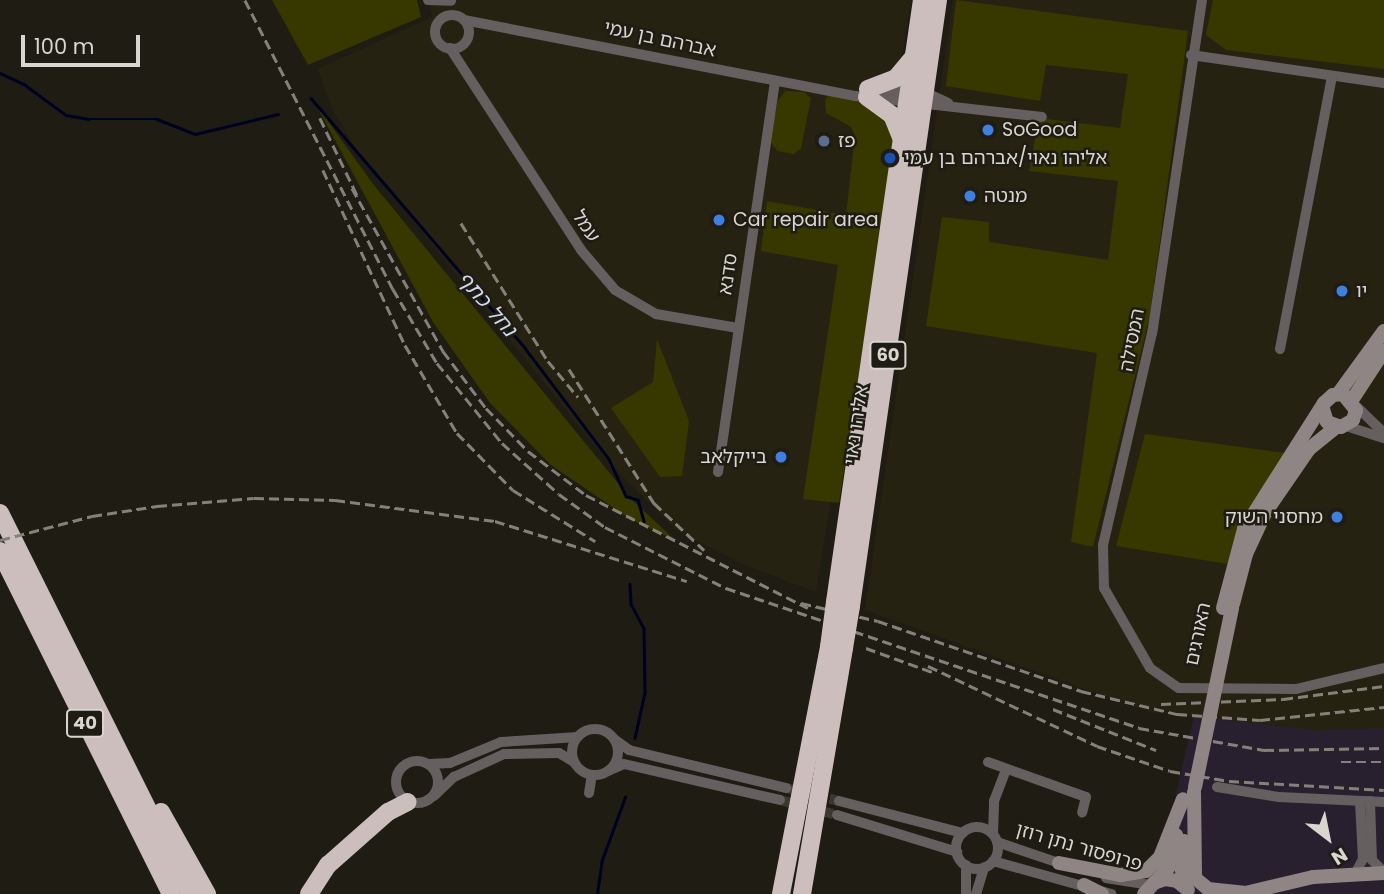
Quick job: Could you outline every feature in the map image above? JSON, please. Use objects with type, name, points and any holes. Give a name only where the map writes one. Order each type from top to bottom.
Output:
[{"type":"highway","name":"אליהו נאוי","points":[[843,604],[902,141],[917,98],[915,55],[922,0]]},
{"type":"highway","name":"אליהו נאוי","points":[[843,604],[917,98],[938,0]]},
{"type":"highway","points":[[902,141],[891,115],[867,93],[895,78],[915,55]]},
{"type":"highway","name":"40","points":[[0,513],[190,894]]},
{"type":"highway","name":"40","points":[[0,551],[171,894]]},
{"type":"highway","name":"60","points":[[802,894],[843,604]]},
{"type":"highway","points":[[57,626],[208,894]]},
{"type":"highway","name":"60","points":[[781,894],[836,648]]},
{"type":"highway","points":[[309,894],[328,864],[388,812],[408,802]]},
{"type":"street","points":[[428,0],[449,1]]},
{"type":"street","name":"המסילה","points":[[1202,0],[1191,55],[1152,333],[1102,557],[1106,594],[1153,672],[1169,685],[1191,691],[1283,690],[1336,682],[1384,668]]},
{"type":"street","points":[[449,1],[469,33]]},
{"type":"street","points":[[449,1],[436,36],[450,48],[463,45],[469,33],[491,22]]},
{"type":"street","points":[[442,19],[461,18]]},
{"type":"street","name":"אברהם בן עמי","points":[[461,18],[775,82],[917,98],[1042,117]]},
{"type":"street","name":"עמל","points":[[463,45],[464,65]]},
{"type":"street","name":"עמל","points":[[450,48],[464,65],[580,250],[615,290],[656,314],[738,328]]},
{"type":"street","points":[[1191,55],[1384,83]]},
{"type":"street","points":[[1280,349],[1332,76]]},
{"type":"street","name":"סדנא","points":[[718,472],[775,82]]},
{"type":"street","points":[[1384,331],[1338,394],[1328,399],[1323,409],[1327,422],[1384,439]]},
{"type":"street","points":[[1341,427],[1355,415],[1354,402],[1384,351]]},
{"type":"street","points":[[1338,394],[1354,402],[1384,433]]},
{"type":"street","name":"האורגים","points":[[1149,887],[1169,865],[1189,791],[1244,529],[1323,409]]},
{"type":"street","name":"האורגים","points":[[1228,608],[1246,554],[1265,513],[1309,449],[1341,427]]},
{"type":"street","points":[[780,800],[624,764],[592,775],[559,753],[504,754],[454,777],[434,796],[422,803],[408,802],[399,793],[397,775],[411,762],[450,763],[501,743],[578,737],[597,729],[629,750],[786,788]]},
{"type":"street","points":[[574,762],[572,749],[578,737]]},
{"type":"street","points":[[608,771],[618,753],[614,739]]},
{"type":"street","points":[[988,762],[1086,797],[1082,813]]},
{"type":"street","points":[[429,764],[438,779],[434,796]]},
{"type":"street","points":[[839,801],[963,833],[973,828],[994,801],[1006,769]]},
{"type":"street","points":[[589,793],[592,775]]},
{"type":"street","points":[[1217,788],[1279,797],[1384,802]]},
{"type":"street","points":[[1059,863],[1121,875],[1146,871],[1160,857],[1189,791]]},
{"type":"street","points":[[1189,791],[1195,878],[1208,890],[1242,894],[1312,877],[1384,872]]},
{"type":"street","name":"האורגים","points":[[1188,891],[1181,858],[1189,791]]},
{"type":"street","points":[[976,894],[989,864],[995,838],[994,801]]},
{"type":"street","points":[[1365,801],[1372,860],[1384,872]]},
{"type":"street","points":[[1355,874],[1363,859],[1365,801]]},
{"type":"street","points":[[836,815],[957,852],[966,865],[966,894]]},
{"type":"street","points":[[973,828],[995,838]]},
{"type":"street","points":[[957,852],[963,833]]},
{"type":"street","name":"פרופסור נתן רוזן","points":[[995,838],[1059,863],[1129,885],[1149,887]]},
{"type":"street","points":[[966,865],[989,864]]},
{"type":"street","name":"פרופסור נתן רוזן","points":[[989,864],[1084,885],[1111,894]]},
{"type":"street","points":[[1149,887],[1169,879],[1188,891]]},
{"type":"street","points":[[1285,892],[1384,882]]},
{"type":"street","points":[[1084,885],[1102,894]]},
{"type":"shaded area","points":[[272,0],[417,0],[421,17],[308,65]]},
{"type":"shaded area","points":[[428,0],[911,0],[816,592],[742,564],[677,530],[610,464],[359,154],[332,108],[318,69],[432,17]]},
{"type":"shaded area","points":[[953,0],[1384,0],[1384,728],[1317,730],[1149,712],[865,610]]},
{"type":"shaded area","points":[[956,0],[1188,31],[1150,315],[1093,547],[1071,542],[1097,353],[926,326],[942,217],[989,222],[989,242],[1108,260],[1118,181],[1029,171],[1039,118],[1120,128],[1128,74],[1046,65],[1040,101],[946,86]]},
{"type":"shaded area","points":[[1213,0],[1384,0],[1384,69],[1226,50],[1206,35]]},
{"type":"shaded area","points":[[785,91],[804,92],[811,98],[801,149],[793,154],[777,151],[771,142],[777,102]]},
{"type":"shaded area","points":[[830,94],[871,102],[887,120],[894,145],[839,503],[803,499],[838,265],[761,251],[767,201],[846,215],[855,136],[851,127],[826,113],[825,100]]},
{"type":"shaded area","points":[[315,103],[373,184],[631,499],[675,540],[630,519],[551,465],[490,403],[433,322]]},
{"type":"shaded area","points":[[657,339],[689,421],[682,476],[660,477],[611,408],[653,382]]},
{"type":"shaded area","points":[[1384,421],[1384,894],[1153,894],[1227,572]]},
{"type":"shaded area","points":[[1145,434],[1285,453],[1247,512],[1228,564],[1116,546]]},
{"type":"waterway","name":"נחל כתף","points":[[0,73],[24,84],[66,115],[89,119],[157,119],[195,134],[278,114]]},
{"type":"waterway","name":"נחל כתף","points":[[311,98],[525,348],[609,459],[626,496],[638,500],[644,521]]},
{"type":"waterway","name":"נחל כתף","points":[[630,584],[631,604],[644,628],[645,693],[635,738]]},
{"type":"waterway","name":"נחל כתף","points":[[597,894],[602,860],[625,797]]},
{"type":"tunnel","points":[[786,788],[839,801]]},
{"type":"tunnel","points":[[780,800],[837,815]]},
{"type":"railway","points":[[245,0],[393,289],[437,363],[502,443],[559,494],[605,527],[726,588],[1139,728],[1264,750],[1384,748]]},
{"type":"railway","points":[[320,118],[358,197]]},
{"type":"railway","points":[[323,170],[405,345],[457,433],[513,490],[595,541]]},
{"type":"railway","points":[[352,188],[443,351],[486,408],[528,451],[586,495],[808,608]]},
{"type":"railway","points":[[461,223],[548,361],[578,397]]},
{"type":"railway","points":[[569,369],[654,503],[704,550]]},
{"type":"railway","points":[[0,540],[92,516],[157,506],[254,498],[335,500],[495,521],[687,581]]},
{"type":"railway","points":[[801,603],[878,621],[1081,691],[1177,714],[1260,720],[1384,707]]},
{"type":"railway","points":[[866,648],[935,673]]},
{"type":"railway","points":[[928,666],[1097,746],[1170,771],[1229,781],[1384,790]]},
{"type":"railway","points":[[1161,704],[1283,699],[1384,686]]},
{"type":"railway","points":[[1053,709],[1156,750]]},
{"type":"railway","points":[[1341,762],[1384,762]]},
{"type":"place","name":"SoGood","points":[[988,130]]},
{"type":"place","name":"פז","points":[[824,141]]},
{"type":"place","name":"אליהו נאוי/אברהם בן עמי","points":[[890,158]]},
{"type":"place","name":"מנטה","points":[[970,196]]},
{"type":"place","name":"Car repair area","points":[[719,220]]},
{"type":"place","name":"יו","points":[[1342,291]]},
{"type":"place","name":"בייקלאב","points":[[781,457]]},
{"type":"place","name":"מחסני השוק","points":[[1337,517]]}]
